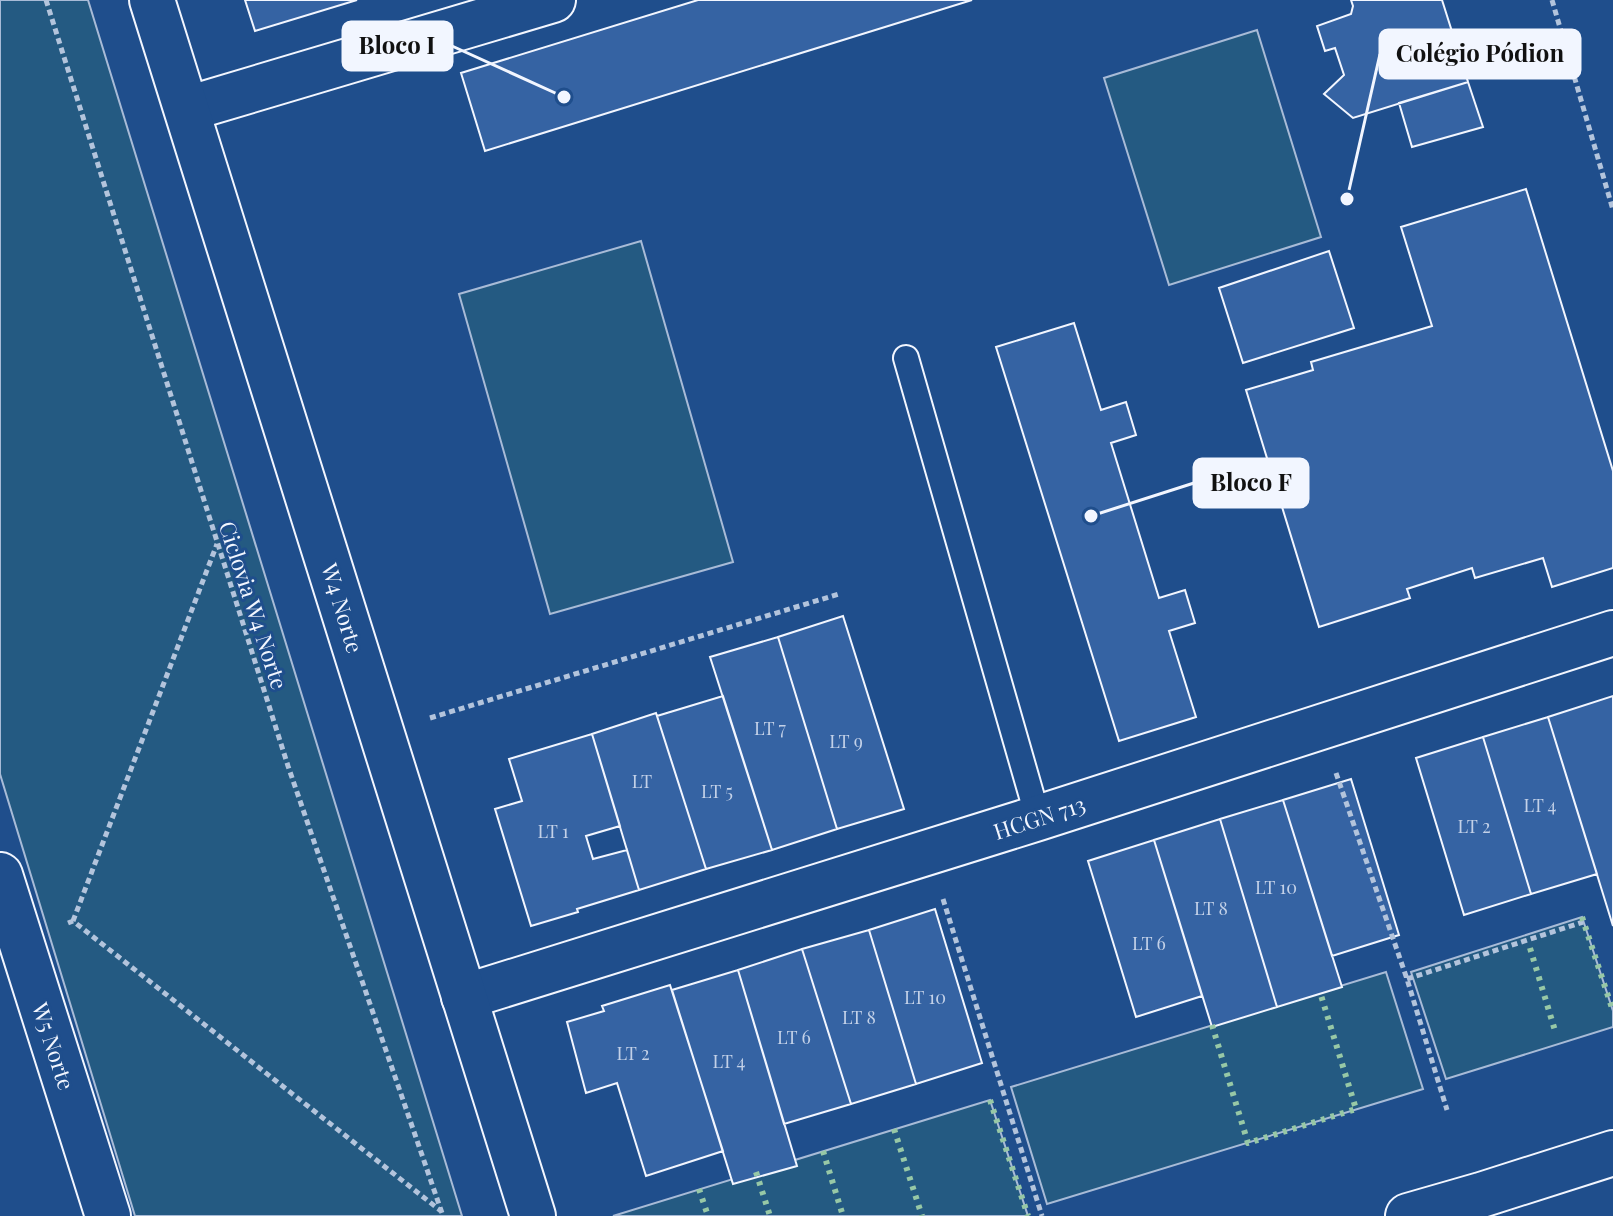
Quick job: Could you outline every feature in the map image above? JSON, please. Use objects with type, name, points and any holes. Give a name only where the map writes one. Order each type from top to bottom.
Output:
[{"type":"street","name":"W4 Norte","points":[[152,0],[533,1216]]},
{"type":"street","points":[[187,109],[553,0]]},
{"type":"street","name":"HCGN 713","points":[[464,997],[1038,818],[1613,633]]},
{"type":"street","name":"W5 Norte","points":[[0,875],[108,1216]]},
{"type":"street","points":[[1408,1216],[1613,1153]]},
{"type":"lane","points":[[906,358],[1038,818]]},
{"type":"path","name":"Ciclovia W4 Norte","points":[[46,0],[288,766],[442,1214]]},
{"type":"path","points":[[1552,0],[1613,210]]},
{"type":"path","points":[[73,921],[217,542]]},
{"type":"path","points":[[430,719],[839,594]]},
{"type":"path","points":[[1336,772],[1407,979],[1447,1110]]},
{"type":"path","points":[[941,894],[1042,1216]]},
{"type":"path","points":[[19,939],[73,921]]},
{"type":"path","points":[[73,921],[442,1214]]},
{"type":"path","points":[[1407,979],[1583,922]]},
{"type":"shaded area","points":[[0,0],[88,0],[462,1216],[135,1216],[0,774]]},
{"type":"shaded area","points":[[1257,30],[1321,237],[1169,285],[1104,78]]},
{"type":"shaded area","points":[[641,241],[733,562],[550,614],[459,294]]},
{"type":"shaded area","points":[[1582,917],[1613,1011],[1613,1027],[1446,1079],[1411,972]]},
{"type":"shaded area","points":[[1386,972],[1423,1089],[1047,1204],[1011,1087]]},
{"type":"shaded area","points":[[990,1100],[1028,1216],[613,1216]]},
{"type":"building","points":[[245,0],[357,0],[255,31]]},
{"type":"building","points":[[698,0],[972,0],[485,151],[461,73]]},
{"type":"building","points":[[1351,0],[1442,0],[1468,82],[1353,118],[1324,94],[1344,75],[1335,48],[1325,51],[1317,26],[1351,14]]},
{"type":"building","points":[[1468,82],[1483,127],[1412,147],[1399,103]]},
{"type":"building","points":[[1526,189],[1613,471],[1613,568],[1552,587],[1543,558],[1475,578],[1472,568],[1407,589],[1410,598],[1319,627],[1246,390],[1313,370],[1311,362],[1432,326],[1401,227]]},
{"type":"building","points":[[1329,251],[1354,328],[1243,363],[1219,288]]},
{"type":"building","points":[[1074,323],[1101,410],[1126,402],[1136,435],[1111,443],[1159,598],[1185,590],[1195,623],[1169,631],[1196,717],[1119,741],[996,347]]},
{"type":"building","points":[[843,616],[904,809],[837,829],[778,637]]},
{"type":"building","points":[[778,637],[837,829],[772,850],[710,657]]},
{"type":"building","points":[[723,696],[772,850],[706,869],[657,716]]},
{"type":"building","points":[[1613,696],[1613,926],[1548,717]]},
{"type":"building","points":[[656,713],[706,869],[639,890],[592,734]]},
{"type":"building","points":[[1548,717],[1597,874],[1531,894],[1483,737]]},
{"type":"building","points":[[592,734],[620,826],[586,836],[593,859],[627,850],[639,890],[531,926],[495,809],[522,801],[509,759]]},
{"type":"building","points":[[1483,737],[1531,894],[1464,915],[1416,758]]},
{"type":"building","points":[[1351,779],[1399,935],[1332,956],[1283,800]]},
{"type":"building","points":[[1283,800],[1342,987],[1277,1007],[1220,819]]},
{"type":"building","points":[[1220,819],[1277,1007],[1212,1027],[1154,840]]},
{"type":"building","points":[[1154,840],[1202,996],[1136,1017],[1088,861]]},
{"type":"building","points":[[935,909],[982,1063],[916,1084],[869,930]]},
{"type":"building","points":[[869,930],[916,1084],[851,1104],[802,949]]},
{"type":"building","points":[[802,949],[851,1104],[784,1124],[738,970]]},
{"type":"building","points":[[738,970],[797,1166],[733,1184],[672,990]]},
{"type":"building","points":[[670,985],[723,1151],[646,1176],[617,1083],[586,1093],[567,1022],[604,1011],[602,1006]]},
{"type":"hedge","points":[[1582,917],[1613,1011]]},
{"type":"hedge","points":[[1530,948],[1556,1034]]},
{"type":"hedge","points":[[1212,1025],[1248,1143],[1356,1109],[1320,992]]},
{"type":"hedge","points":[[990,1100],[1028,1216]]},
{"type":"hedge","points":[[894,1129],[922,1216]]},
{"type":"hedge","points":[[823,1151],[843,1216]]},
{"type":"hedge","points":[[756,1172],[770,1216]]},
{"type":"hedge","points":[[699,1189],[708,1216]]},
{"type":"place","name":"Bloco I","points":[[564,97]]},
{"type":"place","name":"Colégio Pódion","points":[[1347,199]]},
{"type":"place","name":"Bloco F","points":[[1091,516]]}]
